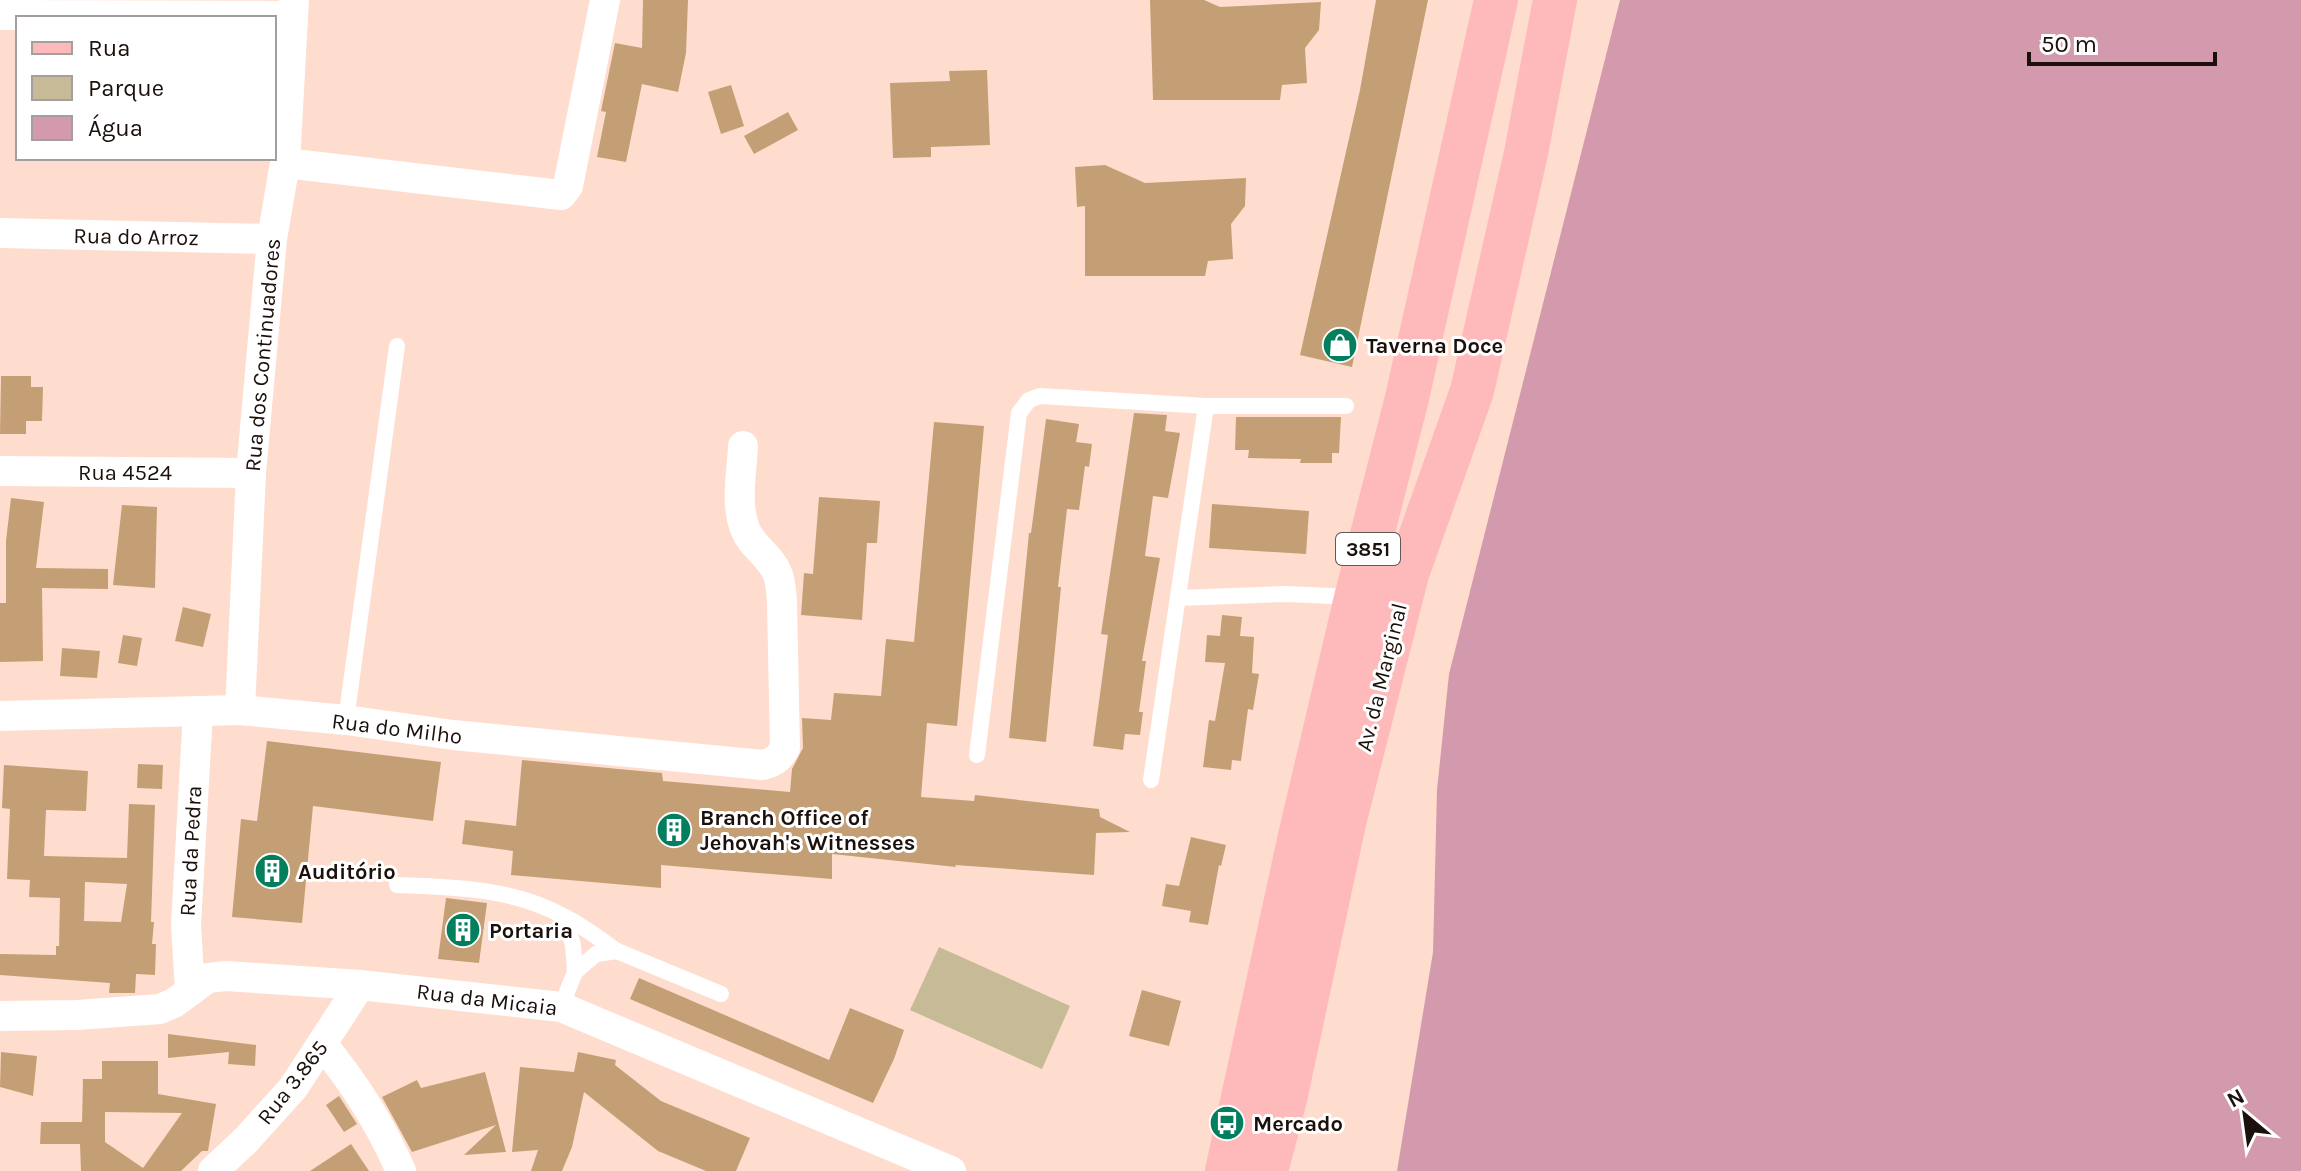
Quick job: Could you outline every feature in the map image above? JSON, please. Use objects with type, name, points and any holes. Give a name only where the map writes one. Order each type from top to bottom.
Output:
[{"type":"main road","name":"Av. da Marginal","points":[[1227,1171],[1356,598],[1407,398],[1496,0]]},
{"type":"main road","name":"Av. da Marginal","points":[[1266,1171],[1285,1099],[1344,823],[1407,574],[1472,391],[1526,153],[1555,0]]},
{"type":"street","points":[[285,163],[561,195],[568,186],[605,0]]},
{"type":"street","points":[[0,15],[293,8]]},
{"type":"street","name":"Rua dos Continuadores","points":[[240,710],[251,473],[272,239],[285,163],[293,8]]},
{"type":"street","name":"Rua do Arroz","points":[[0,233],[272,239]]},
{"type":"street","name":"Rua do Milho","points":[[0,716],[240,710],[346,720],[453,735],[763,765],[780,758],[785,748],[782,601],[779,577],[773,565],[750,539],[744,527],[740,507],[743,446]]},
{"type":"street","name":"Rua 4524","points":[[0,471],[251,473]]},
{"type":"street","name":"Rua da Pedra","points":[[190,991],[186,925],[198,711]]},
{"type":"street","name":"Rua da Micaia","points":[[0,1016],[160,1009],[174,1003],[208,978],[226,976],[360,985],[561,1007],[951,1171]]},
{"type":"street","name":"Rua 3.865","points":[[213,1171],[293,1088],[360,985]]},
{"type":"street","points":[[323,1045],[356,1085],[387,1138],[401,1171]]},
{"type":"lane","points":[[346,720],[397,346]]},
{"type":"lane","points":[[977,755],[1019,413],[1029,400],[1040,396],[1206,406],[1346,406]]},
{"type":"lane","points":[[1151,780],[1206,406]]},
{"type":"lane","points":[[1179,598],[1286,594],[1356,598]]},
{"type":"lane","points":[[397,885],[480,889],[530,901],[565,917],[617,951],[721,994]]},
{"type":"lane","points":[[561,1007],[575,972],[573,945],[565,917]]},
{"type":"lane","points":[[575,972],[596,954],[617,951]]},
{"type":"green space","points":[[939,947],[1070,1006],[1042,1069],[910,1010]]},
{"type":"water","points":[[1620,0],[2301,0],[2301,1171],[1397,1171],[1433,952],[1437,790],[1449,674]]},
{"type":"building","points":[[643,0],[688,0],[686,53],[678,92],[642,84],[626,162],[597,157],[606,112],[601,111],[615,43],[642,48]]},
{"type":"building","points":[[1150,0],[1204,0],[1220,7],[1321,2],[1319,30],[1305,48],[1307,83],[1282,85],[1280,100],[1153,100]]},
{"type":"building","points":[[1376,0],[1428,0],[1352,367],[1300,355],[1360,90]]},
{"type":"building","points":[[987,70],[990,145],[931,147],[931,157],[893,158],[890,83],[950,81],[949,71]]},
{"type":"building","points":[[731,85],[744,126],[721,134],[708,92]]},
{"type":"building","points":[[788,112],[798,130],[754,154],[744,136]]},
{"type":"building","points":[[1105,165],[1145,183],[1246,178],[1245,206],[1231,224],[1233,259],[1208,261],[1205,276],[1085,276],[1085,206],[1077,207],[1075,167]]},
{"type":"building","points":[[1,376],[31,376],[31,387],[43,387],[42,421],[26,421],[26,434],[0,434]]},
{"type":"building","points":[[1134,413],[1167,415],[1165,431],[1180,433],[1168,498],[1153,496],[1145,556],[1160,558],[1142,661],[1146,661],[1139,712],[1143,712],[1140,735],[1125,734],[1123,750],[1093,746],[1108,635],[1101,634]]},
{"type":"building","points":[[1236,417],[1341,417],[1339,453],[1332,453],[1332,463],[1248,458],[1249,450],[1235,450]]},
{"type":"building","points":[[1046,419],[1079,424],[1076,442],[1092,444],[1089,467],[1085,466],[1079,510],[1067,509],[1046,742],[1009,738],[1029,533]]},
{"type":"building","points":[[934,422],[984,426],[957,726],[927,723],[921,797],[974,801],[975,795],[1099,809],[1100,817],[1130,832],[1096,833],[1094,875],[956,867],[832,854],[832,879],[661,865],[661,888],[511,875],[513,851],[462,844],[465,820],[516,826],[522,760],[662,773],[663,781],[790,792],[792,769],[803,748],[802,718],[831,720],[834,693],[881,696],[886,639],[914,642]]},
{"type":"building","points":[[819,497],[880,501],[877,543],[867,543],[862,620],[801,615],[804,573],[813,574]]},
{"type":"building","points":[[11,498],[44,502],[36,568],[108,569],[108,589],[42,588],[43,661],[0,662],[0,603],[6,603],[6,541]]},
{"type":"building","points":[[1212,504],[1309,511],[1306,554],[1209,548]]},
{"type":"building","points":[[122,505],[157,507],[155,588],[113,585]]},
{"type":"building","points":[[183,607],[211,614],[203,647],[175,641]]},
{"type":"building","points":[[1222,615],[1242,617],[1240,636],[1254,637],[1252,673],[1259,674],[1253,710],[1248,709],[1241,761],[1232,760],[1231,770],[1203,767],[1209,720],[1215,721],[1225,663],[1205,662],[1207,635],[1220,636]]},
{"type":"building","points":[[123,635],[142,638],[137,666],[118,663]]},
{"type":"building","points":[[62,648],[100,651],[97,678],[60,676]]},
{"type":"building","points":[[267,741],[441,762],[433,821],[313,806],[302,923],[232,917],[241,819],[257,821]]},
{"type":"building","points":[[138,764],[163,765],[162,789],[137,788]]},
{"type":"building","points":[[4,765],[88,771],[86,811],[46,810],[44,856],[127,858],[129,804],[155,805],[151,922],[154,922],[152,944],[156,944],[155,975],[136,974],[135,993],[109,993],[110,983],[0,975],[0,954],[56,955],[60,898],[29,897],[30,880],[7,879],[10,809],[2,808]],"holes":[[[85,882],[127,884],[121,922],[84,921]]]},
{"type":"building","points":[[1191,837],[1226,845],[1219,865],[1208,925],[1189,922],[1191,911],[1162,906],[1166,884],[1179,886]]},
{"type":"building","name":"Portaria","points":[[446,898],[487,903],[479,963],[438,959]]},
{"type":"building","points":[[639,978],[829,1060],[850,1008],[904,1030],[873,1103],[630,999]]},
{"type":"building","points":[[1142,990],[1181,1001],[1169,1046],[1129,1036]]},
{"type":"building","points":[[168,1034],[256,1045],[255,1066],[228,1064],[229,1052],[168,1058]]},
{"type":"building","points":[[1,1052],[37,1056],[33,1096],[0,1087]]},
{"type":"building","points":[[578,1052],[616,1060],[615,1065],[661,1101],[750,1138],[736,1171],[706,1171],[658,1151],[584,1092],[572,1147],[562,1171],[531,1171],[538,1150],[512,1152],[520,1067],[574,1072]]},
{"type":"building","points":[[102,1061],[158,1061],[158,1094],[216,1104],[208,1151],[202,1151],[181,1171],[81,1171],[80,1144],[40,1144],[41,1122],[82,1122],[83,1079],[102,1079]],"holes":[[[105,1112],[182,1113],[143,1168],[105,1142]]]},
{"type":"building","points":[[485,1072],[506,1152],[464,1155],[496,1125],[412,1152],[382,1097],[417,1080],[421,1088]]},
{"type":"building","points":[[339,1096],[357,1124],[344,1132],[326,1105]]},
{"type":"building","points":[[351,1144],[369,1171],[310,1171]]},
{"type":"place","name":"Taverna Doce","points":[[1340,345]]},
{"type":"place","name":"Branch Office of Jehovah's Witnesses","points":[[674,830]]},
{"type":"place","name":"Auditório","points":[[272,871]]},
{"type":"place","name":"Portaria","points":[[463,930]]},
{"type":"place","name":"Mercado","points":[[1227,1123]]}]
